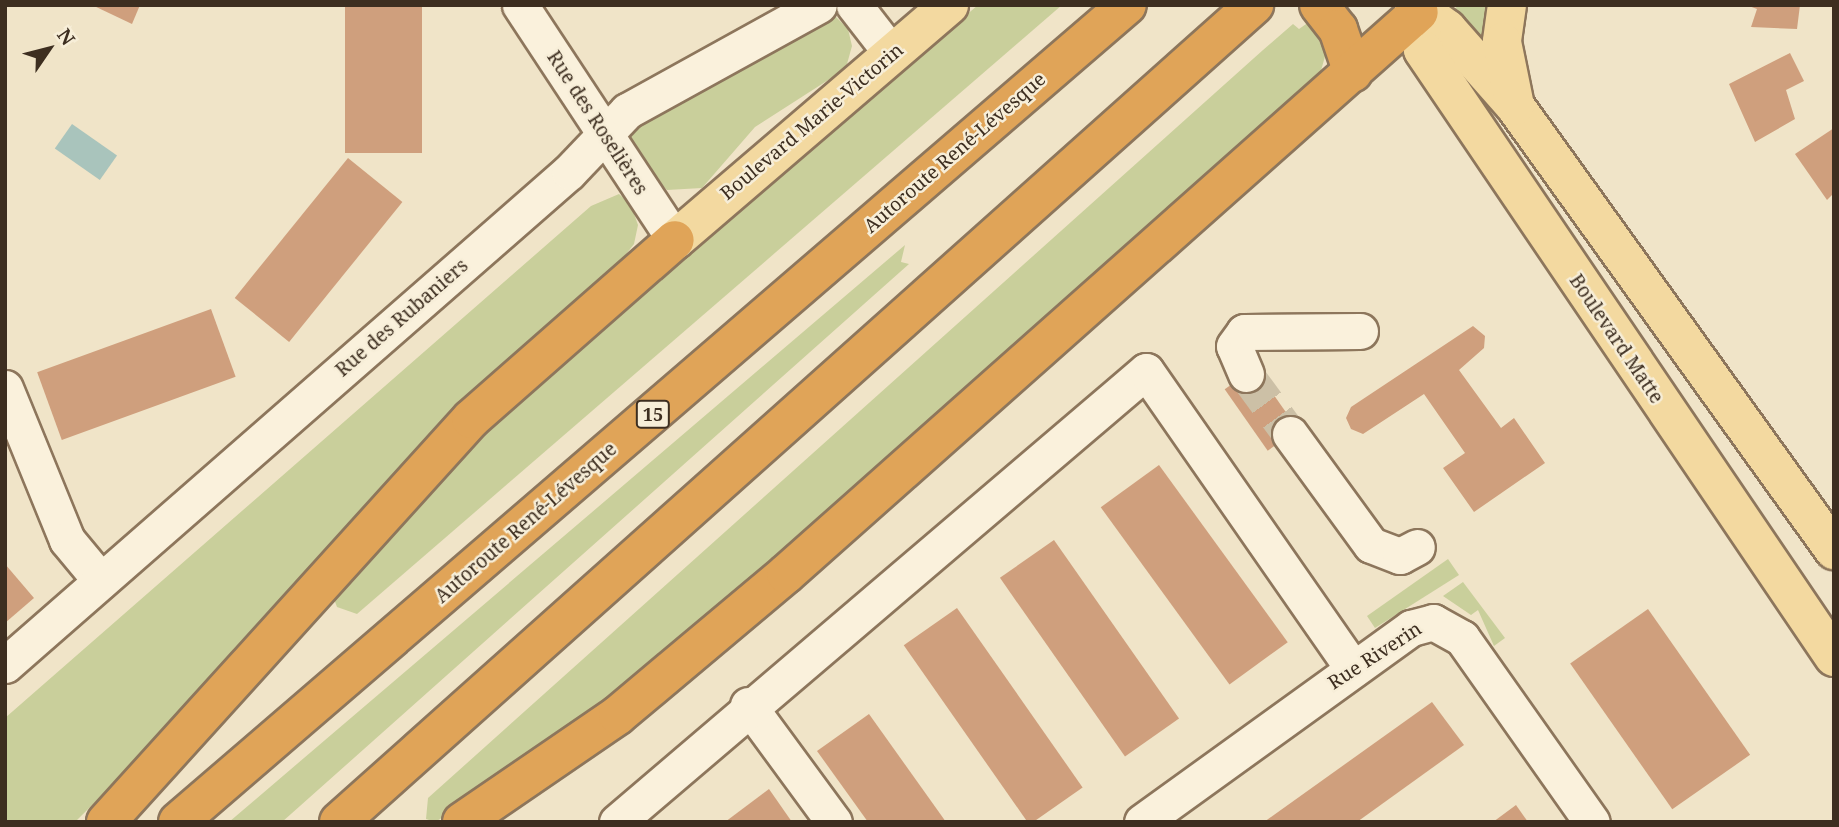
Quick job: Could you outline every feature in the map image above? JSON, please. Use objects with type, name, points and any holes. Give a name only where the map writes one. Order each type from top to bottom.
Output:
[{"type":"highway","name":"Autoroute René-Lévesque","points":[[178,822],[1128,5]]},
{"type":"highway","points":[[1319,5],[1338,29],[1353,73]]},
{"type":"highway","points":[[462,822],[618,715],[1353,73],[1420,8]]},
{"type":"highway","points":[[339,822],[1245,13]]},
{"type":"highway","points":[[106,822],[471,419],[674,240]]},
{"type":"main road","name":"Boulevard Marie-Victorin","points":[[674,240],[949,5]]},
{"type":"main road","points":[[1507,5],[1502,42],[1514,106]]},
{"type":"main road","points":[[1420,8],[1447,29],[1514,106],[1834,551]]},
{"type":"main road","name":"Boulevard Matte","points":[[1420,8],[1423,50],[1430,62],[1834,657]]},
{"type":"street","name":"Rue des Roselières","points":[[520,5],[602,136],[674,240]]},
{"type":"street","name":"Rue des Rubaniers","points":[[5,665],[559,181],[627,111],[678,78],[768,37],[819,5]]},
{"type":"street","points":[[854,5],[892,54]]},
{"type":"street","points":[[1246,374],[1234,346],[1244,332],[1360,331]]},
{"type":"street","points":[[617,822],[748,705],[1146,371],[1353,669]]},
{"type":"street","points":[[5,388],[67,540],[101,582]]},
{"type":"street","points":[[1290,434],[1371,545],[1400,556],[1417,547]]},
{"type":"street","name":"Rue Riverin","points":[[1142,822],[1418,624],[1451,628],[1592,822]]},
{"type":"street","points":[[748,705],[834,822]]},
{"type":"green space","points":[[978,5],[1062,5],[357,614],[337,607],[334,599],[344,586],[523,395]]},
{"type":"green space","points":[[1459,5],[1488,5],[1484,45],[1451,12]]},
{"type":"green space","points":[[832,13],[848,29],[852,46],[847,64],[836,75],[755,127],[702,188],[667,190],[653,177],[627,131]]},
{"type":"green space","points":[[1309,22],[1326,53],[1318,81],[695,634],[489,790],[435,822],[426,819],[428,798],[1263,50],[1293,24],[1299,29]]},
{"type":"green space","points":[[619,194],[631,205],[638,225],[634,244],[623,258],[478,388],[370,499],[189,709],[75,822],[5,822],[5,718],[591,206]]},
{"type":"green space","points":[[905,245],[901,262],[909,264],[282,822],[229,822]]},
{"type":"green space","points":[[1448,559],[1459,575],[1375,628],[1367,616]]},
{"type":"green space","points":[[1463,582],[1505,638],[1494,646],[1478,610],[1471,615],[1443,596]]},
{"type":"water","points":[[72,124],[117,156],[100,180],[55,149]]},
{"type":"building","points":[[92,5],[140,5],[132,24]]},
{"type":"building","points":[[345,5],[422,5],[422,153],[345,153]]},
{"type":"building","points":[[1746,5],[1800,5],[1797,29],[1751,27],[1757,9]]},
{"type":"building","points":[[1790,53],[1804,81],[1786,90],[1795,119],[1755,142],[1729,84]]},
{"type":"building","points":[[1834,128],[1834,193],[1827,200],[1795,154]]},
{"type":"building","points":[[348,158],[402,202],[289,342],[235,298]]},
{"type":"building","points":[[211,309],[236,377],[62,440],[37,372]]},
{"type":"building","points":[[1473,326],[1485,336],[1484,348],[1459,370],[1501,428],[1514,418],[1545,463],[1474,512],[1443,468],[1465,453],[1424,394],[1363,434],[1351,429],[1346,418],[1351,407]]},
{"type":"building","points":[[1255,368],[1298,429],[1268,451],[1225,389]]},
{"type":"building","points":[[1159,465],[1288,642],[1229,684],[1101,507]]},
{"type":"building","points":[[1054,540],[1179,719],[1125,756],[1000,578]]},
{"type":"building","points":[[5,564],[34,598],[5,623]]},
{"type":"building","points":[[957,608],[1083,787],[1033,822],[1027,822],[904,645]]},
{"type":"building","points":[[1648,609],[1750,755],[1672,809],[1570,663]]},
{"type":"building","points":[[1432,702],[1464,745],[1357,822],[1264,822]]},
{"type":"building","points":[[869,714],[946,822],[868,822],[817,751]]},
{"type":"building","points":[[769,789],[792,822],[725,822]]},
{"type":"building","points":[[1516,805],[1528,822],[1493,822]]},
{"type":"tunnel","points":[[1246,374],[1290,434]]}]
